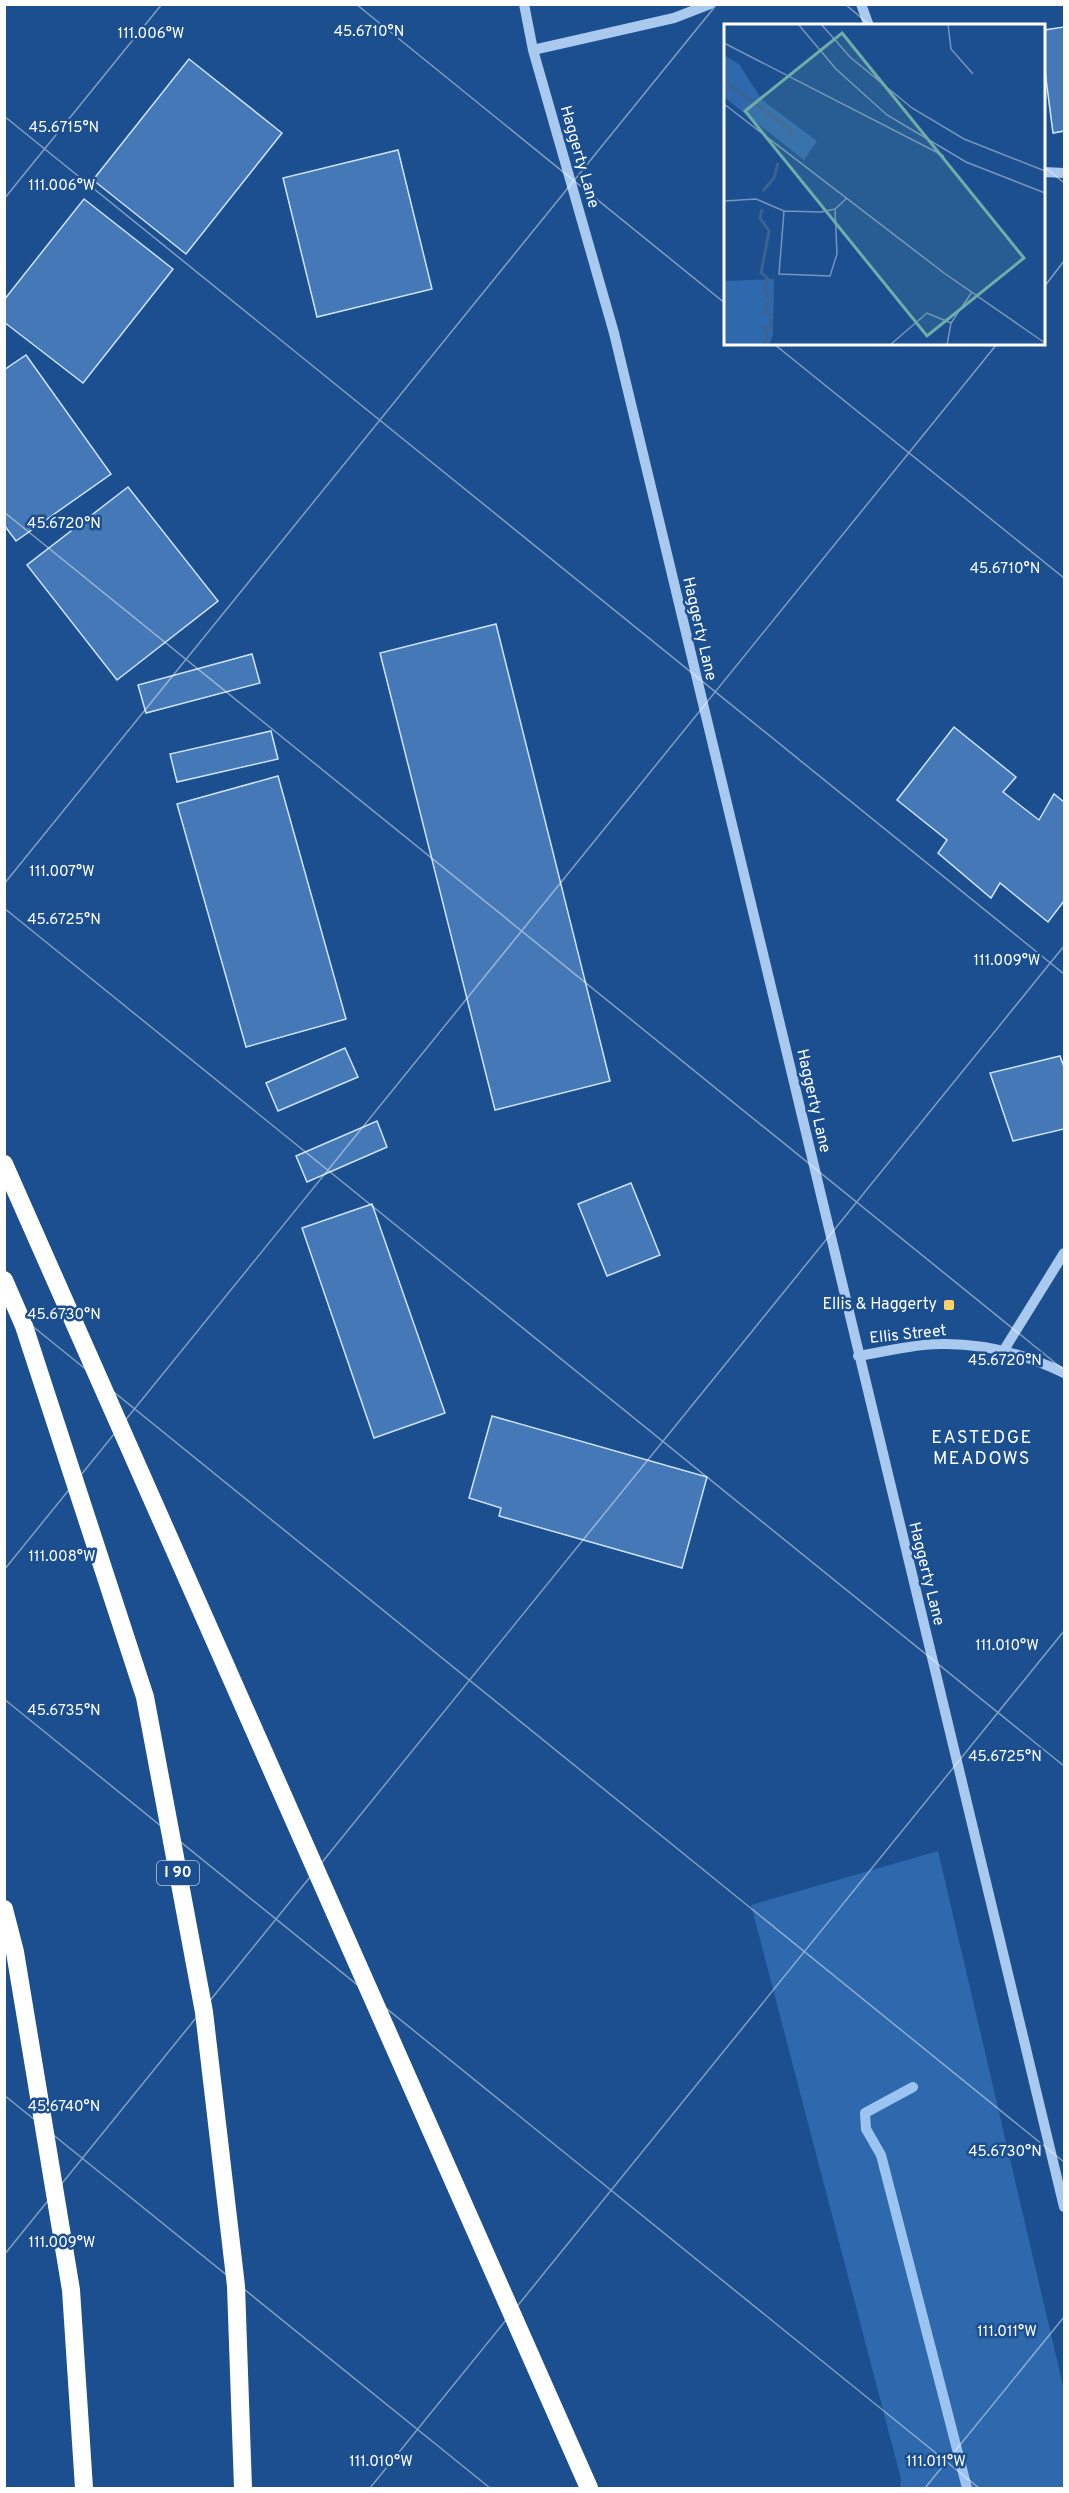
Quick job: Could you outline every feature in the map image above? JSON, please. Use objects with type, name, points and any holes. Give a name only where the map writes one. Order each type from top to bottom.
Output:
[{"type":"highway","points":[[4,1164],[590,2488]]},
{"type":"highway","name":"I 90","points":[[4,1280],[24,1326],[145,1697],[204,2012],[236,2286],[243,2488]]},
{"type":"highway","points":[[4,1909],[15,1952],[71,2290],[84,2488]]},
{"type":"street","name":"Haggerty Lane","points":[[524,4],[533,50],[614,333],[858,1356],[1065,2207]]},
{"type":"street","points":[[533,50],[674,18],[710,4]]},
{"type":"street","points":[[861,4],[868,24]]},
{"type":"street","points":[[1045,172],[1065,173]]},
{"type":"street","points":[[1004,1350],[1065,1253]]},
{"type":"street","name":"Ellis Street","points":[[858,1356],[940,1343],[1004,1350],[1038,1360],[1065,1373]]},
{"type":"shaded area","points":[[938,1851],[1064,2390],[1064,2488],[900,2488],[901,2479],[751,1905]]},
{"type":"building","points":[[1064,27],[1064,131],[1053,133],[1045,71],[1045,30]]},
{"type":"building","points":[[189,59],[282,133],[186,254],[93,180]]},
{"type":"building","points":[[398,150],[432,289],[317,317],[283,178]]},
{"type":"building","points":[[84,199],[173,269],[83,383],[4,322],[4,300]]},
{"type":"building","points":[[26,355],[111,474],[16,541],[4,525],[4,370]]},
{"type":"building","points":[[128,487],[218,601],[117,680],[27,565]]},
{"type":"building","points":[[496,624],[610,1081],[495,1110],[380,653]]},
{"type":"building","points":[[252,654],[260,683],[146,713],[138,685]]},
{"type":"building","points":[[954,727],[1016,777],[1003,792],[1039,820],[1054,794],[1064,802],[1064,901],[1048,922],[1000,883],[991,898],[938,853],[947,840],[897,800]]},
{"type":"building","points":[[271,731],[278,759],[177,782],[170,754]]},
{"type":"building","points":[[278,776],[346,1019],[246,1047],[177,804]]},
{"type":"building","points":[[345,1048],[358,1077],[278,1111],[266,1083]]},
{"type":"building","points":[[1060,1056],[1064,1067],[1064,1129],[1013,1141],[990,1073]]},
{"type":"building","points":[[377,1121],[387,1147],[307,1182],[296,1156]]},
{"type":"building","points":[[631,1183],[660,1255],[607,1276],[578,1204]]},
{"type":"building","points":[[372,1204],[445,1413],[374,1438],[302,1228]]},
{"type":"building","points":[[492,1416],[707,1477],[682,1568],[499,1516],[501,1508],[469,1498]]},
{"type":"waterway","points":[[913,2087],[865,2113],[866,2129],[881,2155],[967,2488]]},
{"type":"place","name":"Ellis & Haggerty","points":[[949,1305]]},
{"type":"district","name":"EASTEDGE MEADOWS","points":[[982,1448]]}]
